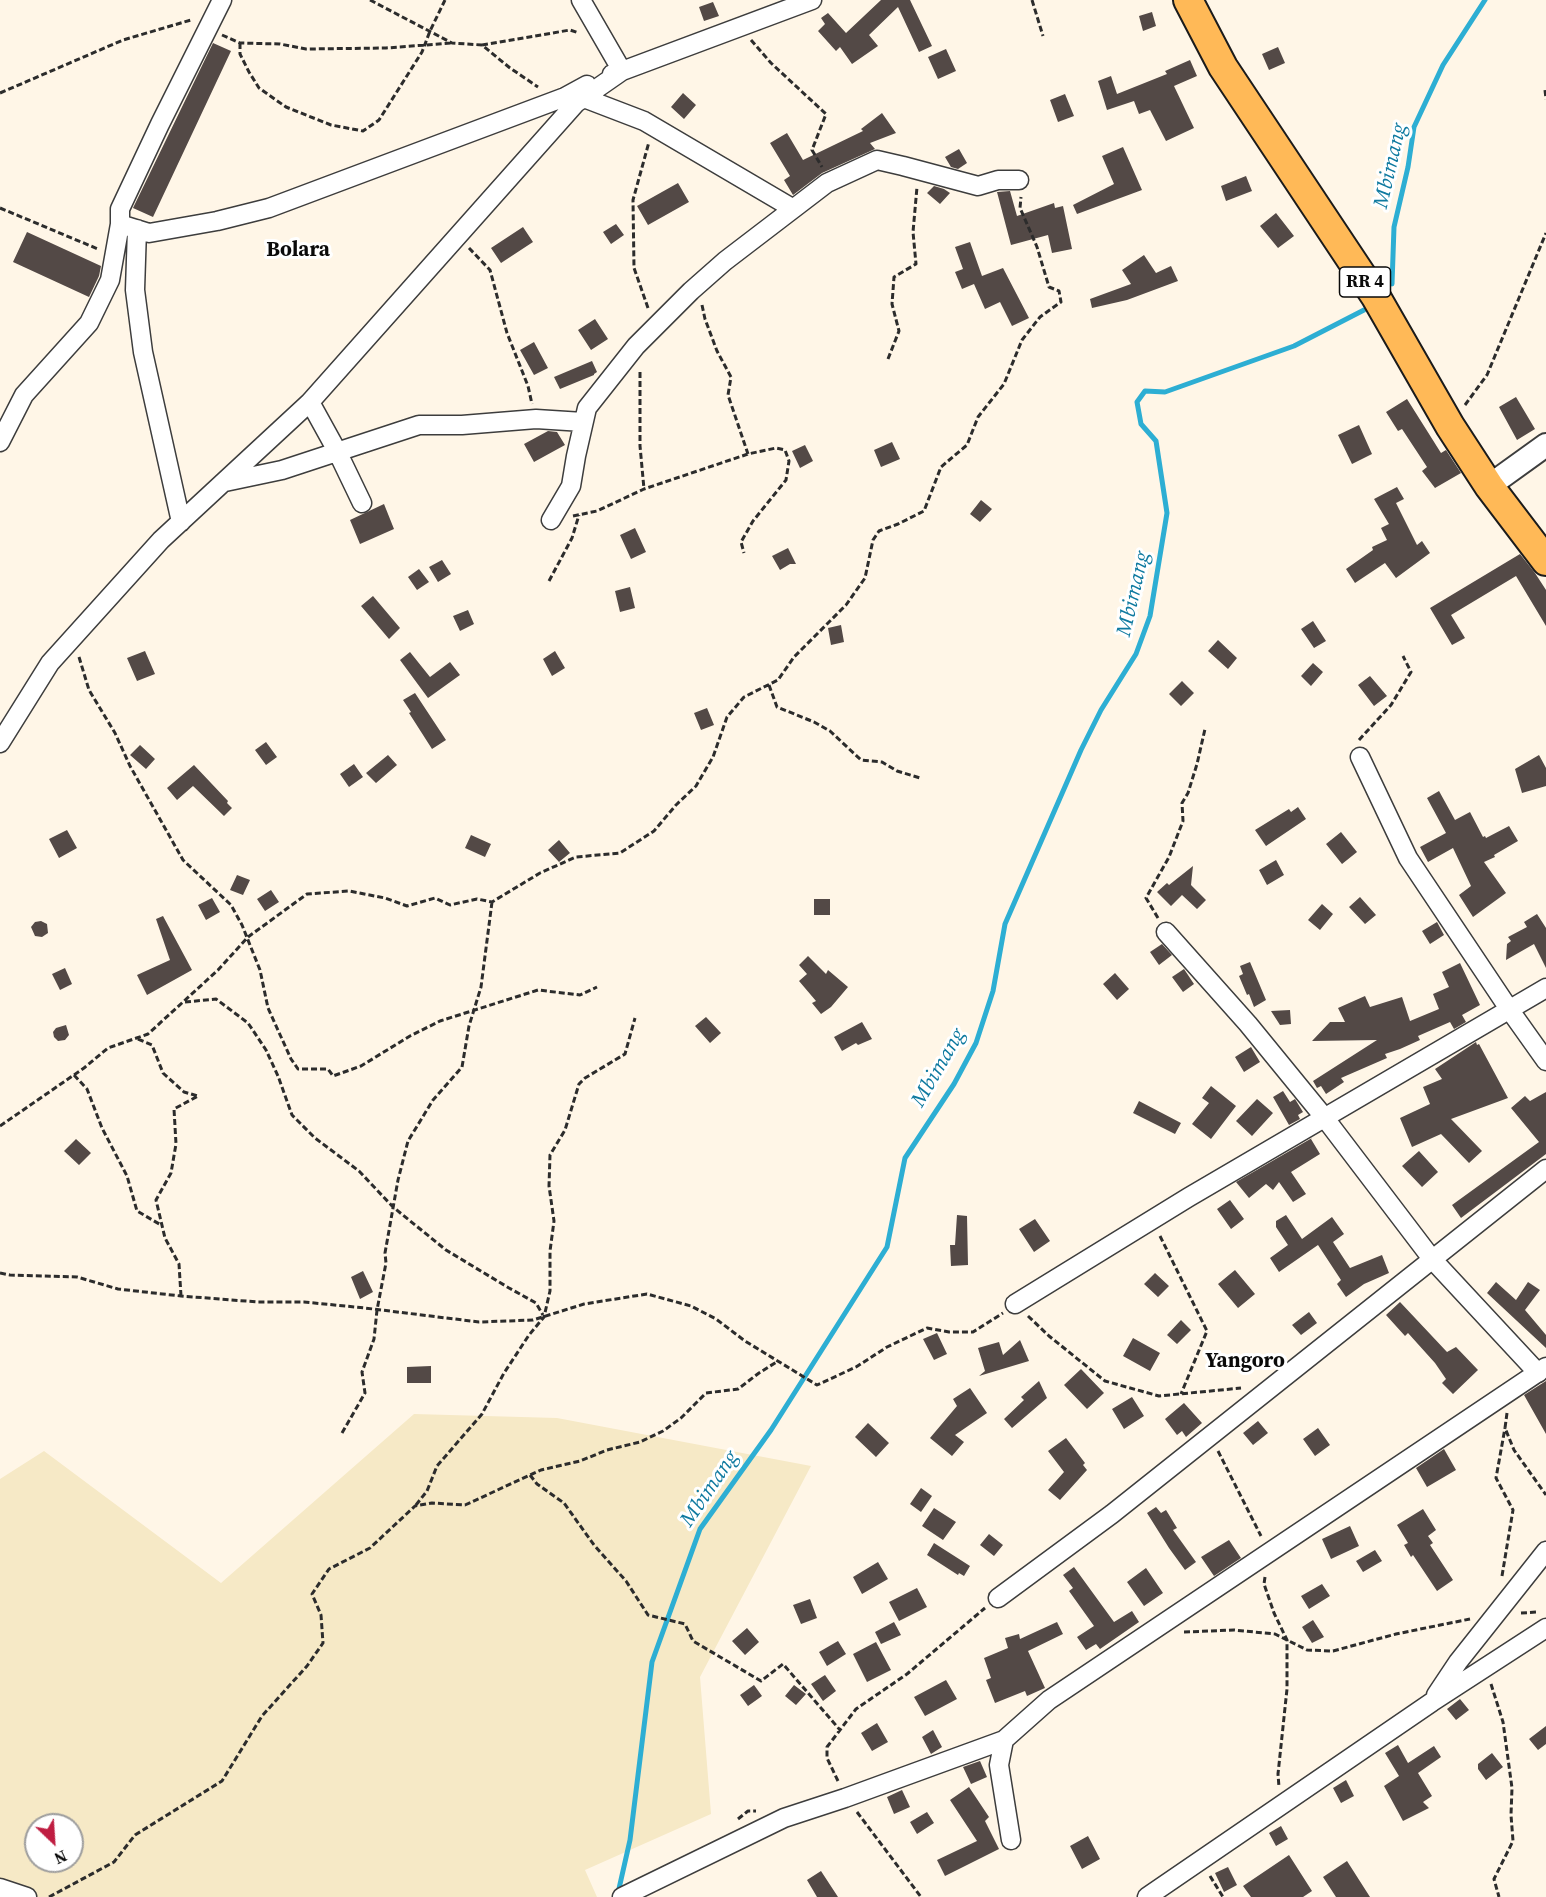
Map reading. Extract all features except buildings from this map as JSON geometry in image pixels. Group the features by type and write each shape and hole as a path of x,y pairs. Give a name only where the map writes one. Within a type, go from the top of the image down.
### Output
{"main road":[{"name":"RR 4","path":"1188,0 1224,67 1376,297 1450,426 1489,486 1546,561"}],"street":[{"path":"581,0 622,71"},
{"path":"129,227 149,233 178,229 269,208 565,97 603,77 812,0"},
{"path":"181,522 142,352 129,227 120,209 165,113 216,14"},
{"path":"0,743 50,663 161,540 310,402 576,103 622,71"},
{"path":"584,98 651,125 792,208"},
{"path":"551,520 571,486 587,408 636,346 698,285 792,208 831,181 877,160 978,186 998,180 1019,180"},
{"path":"0,442 24,395 88,323 110,280 114,256 129,227"},
{"path":"310,402 362,503"},
{"path":"224,482 282,470 419,425 536,419 583,422"},
{"path":"1489,486 1546,445"},
{"path":"1360,757 1408,858 1546,1061"},
{"path":"622,1897 784,1818 1004,1740 1049,1700 1542,1370 1432,1259 1324,1117 1248,1024 1166,932"},
{"path":"1015,1304 1162,1213 1546,988"},
{"path":"998,1598 1112,1514 1546,1169"},
{"path":"1432,1702 1458,1662 1546,1551"},
{"path":"1147,1897 1432,1702 1546,1628"},
{"path":"1004,1740 999,1765 1011,1840"},
{"path":"0,1888 27,1897"}],"path":[{"path":"370,0 452,43"},
{"path":"0,93 123,40 216,14 240,43 240,54 259,88 286,107 330,125 363,131 379,120 422,52 445,0"},
{"path":"1032,0 1043,36"},
{"path":"739,27 771,63 826,114 812,150 831,181"},
{"path":"240,43 280,44 306,49 386,48 452,43 482,45 570,30 604,40"},
{"path":"482,45 533,86 565,97"},
{"path":"1545,90 1546,99"},
{"path":"651,125 649,144 633,200 634,268 654,328"},
{"path":"888,359 899,331 892,304 894,277 916,264 913,232 918,176 924,171"},
{"path":"0,1126 74,1075 108,1048 148,1035 219,970 248,937 307,894 348,891 385,898 407,906 435,898 450,905 477,899 492,902 540,873 576,857 620,853 654,831 696,786 713,757 727,717 744,697 778,680 794,657 846,605 865,578 873,540 879,531 924,511 940,467 967,445 978,417 1004,384 1022,340 1040,317 1061,302 1059,291 1049,286 1037,247 1020,208 1022,188 1019,180"},
{"path":"0,208 114,256"},
{"path":"1450,426 1487,375 1546,234"},
{"path":"458,236 490,270 507,333 528,386 536,419"},
{"path":"698,285 705,319 717,351 731,377 728,395 748,454"},
{"path":"642,366 639,376 640,447 644,489"},
{"path":"551,520 597,511 644,489 748,454 776,448 785,450 789,461 786,480 753,520 741,542 744,553"},
{"path":"549,581 572,538 579,515"},
{"path":"73,638 89,690 115,732 130,766 183,860 231,905 248,937 260,970 268,1008 291,1059 298,1069 328,1069 333,1076 361,1066 410,1036 440,1021 516,999 538,990 580,995 597,987"},
{"path":"1360,757 1358,741 1391,705 1411,672 1403,656"},
{"path":"769,685 777,707 830,731 861,760 882,762 897,771 920,778"},
{"path":"1166,932 1146,898 1169,857 1183,820 1182,803 1188,794 1205,729"},
{"path":"342,1433 365,1393 362,1372 374,1339 386,1263 385,1253 398,1180 408,1141 433,1100 462,1067 469,1026 481,987 492,902"},
{"path":"184,1002 216,999 248,1023 270,1058 292,1115 315,1138 358,1171 393,1207 446,1250 536,1303 544,1317"},
{"path":"49,1897 114,1862 135,1835 222,1781 262,1716 307,1666 324,1643 321,1615 312,1594 329,1569 370,1548 415,1506 427,1491 437,1466 482,1414 504,1373 544,1317 550,1292 550,1251 554,1221 549,1186 550,1155 565,1130 579,1084 625,1054 635,1018"},
{"path":"136,1038 152,1045 163,1073 184,1092 198,1096 174,1109 176,1144 171,1173 156,1200 165,1238 179,1264 181,1296"},
{"path":"74,1075 87,1089 102,1128 127,1176 137,1211 163,1226"},
{"path":"1162,1213 1160,1236 1207,1330 1181,1394"},
{"path":"0,1273 77,1277 118,1289 181,1296 258,1302 304,1302 479,1322 533,1320 584,1304 647,1294 691,1306 716,1319 745,1341 817,1385 856,1367 887,1347 927,1328 949,1332 973,1332 1015,1304 1049,1336 1105,1380 1159,1396 1233,1390 1276,1383"},
{"path":"415,1506 432,1503 465,1505 542,1470 640,1442 663,1431 681,1418 706,1393 738,1389 759,1372 778,1361"},
{"path":"1502,1579 1513,1510 1496,1478 1510,1391"},
{"path":"1505,1428 1514,1450 1546,1495"},
{"path":"1210,1436 1269,1552 1264,1584 1287,1640 1287,1689 1278,1774 1281,1806"},
{"path":"530,1475 537,1484 564,1503 594,1545 626,1581 648,1615 685,1624 693,1641 761,1681 783,1664 840,1730"},
{"path":"921,1897 845,1798 826,1758 827,1747 856,1709 907,1674 998,1598"},
{"path":"1146,1634 1234,1630 1275,1634 1307,1650 1333,1650 1396,1634 1496,1614 1546,1611"},
{"path":"1485,1668 1503,1722 1512,1788 1513,1840 1494,1879 1499,1897"},
{"path":"1200,1861 1223,1897"}],"shaded area":[{"path":"414,1414 557,1418 811,1466 700,1677 711,1814 585,1870 597,1897 0,1897 0,1479 44,1451 221,1583"}],"waterway":[{"name":"Mbimang","path":"1392,284 1394,227 1408,167 1414,127 1443,65 1485,0"},
{"name":"Mbimang","path":"618,1893 630,1840 652,1662 700,1529 771,1430 887,1247 905,1158 954,1084 976,1043 993,991 1005,924 1081,750 1101,710 1136,654 1150,616 1167,513 1156,441 1141,424 1137,402 1145,391 1165,392 1294,346 1364,310"}],"district":[{"name":"Bolara","path":"298,251"},
{"name":"Yangoro","path":"1245,1362"}]}
